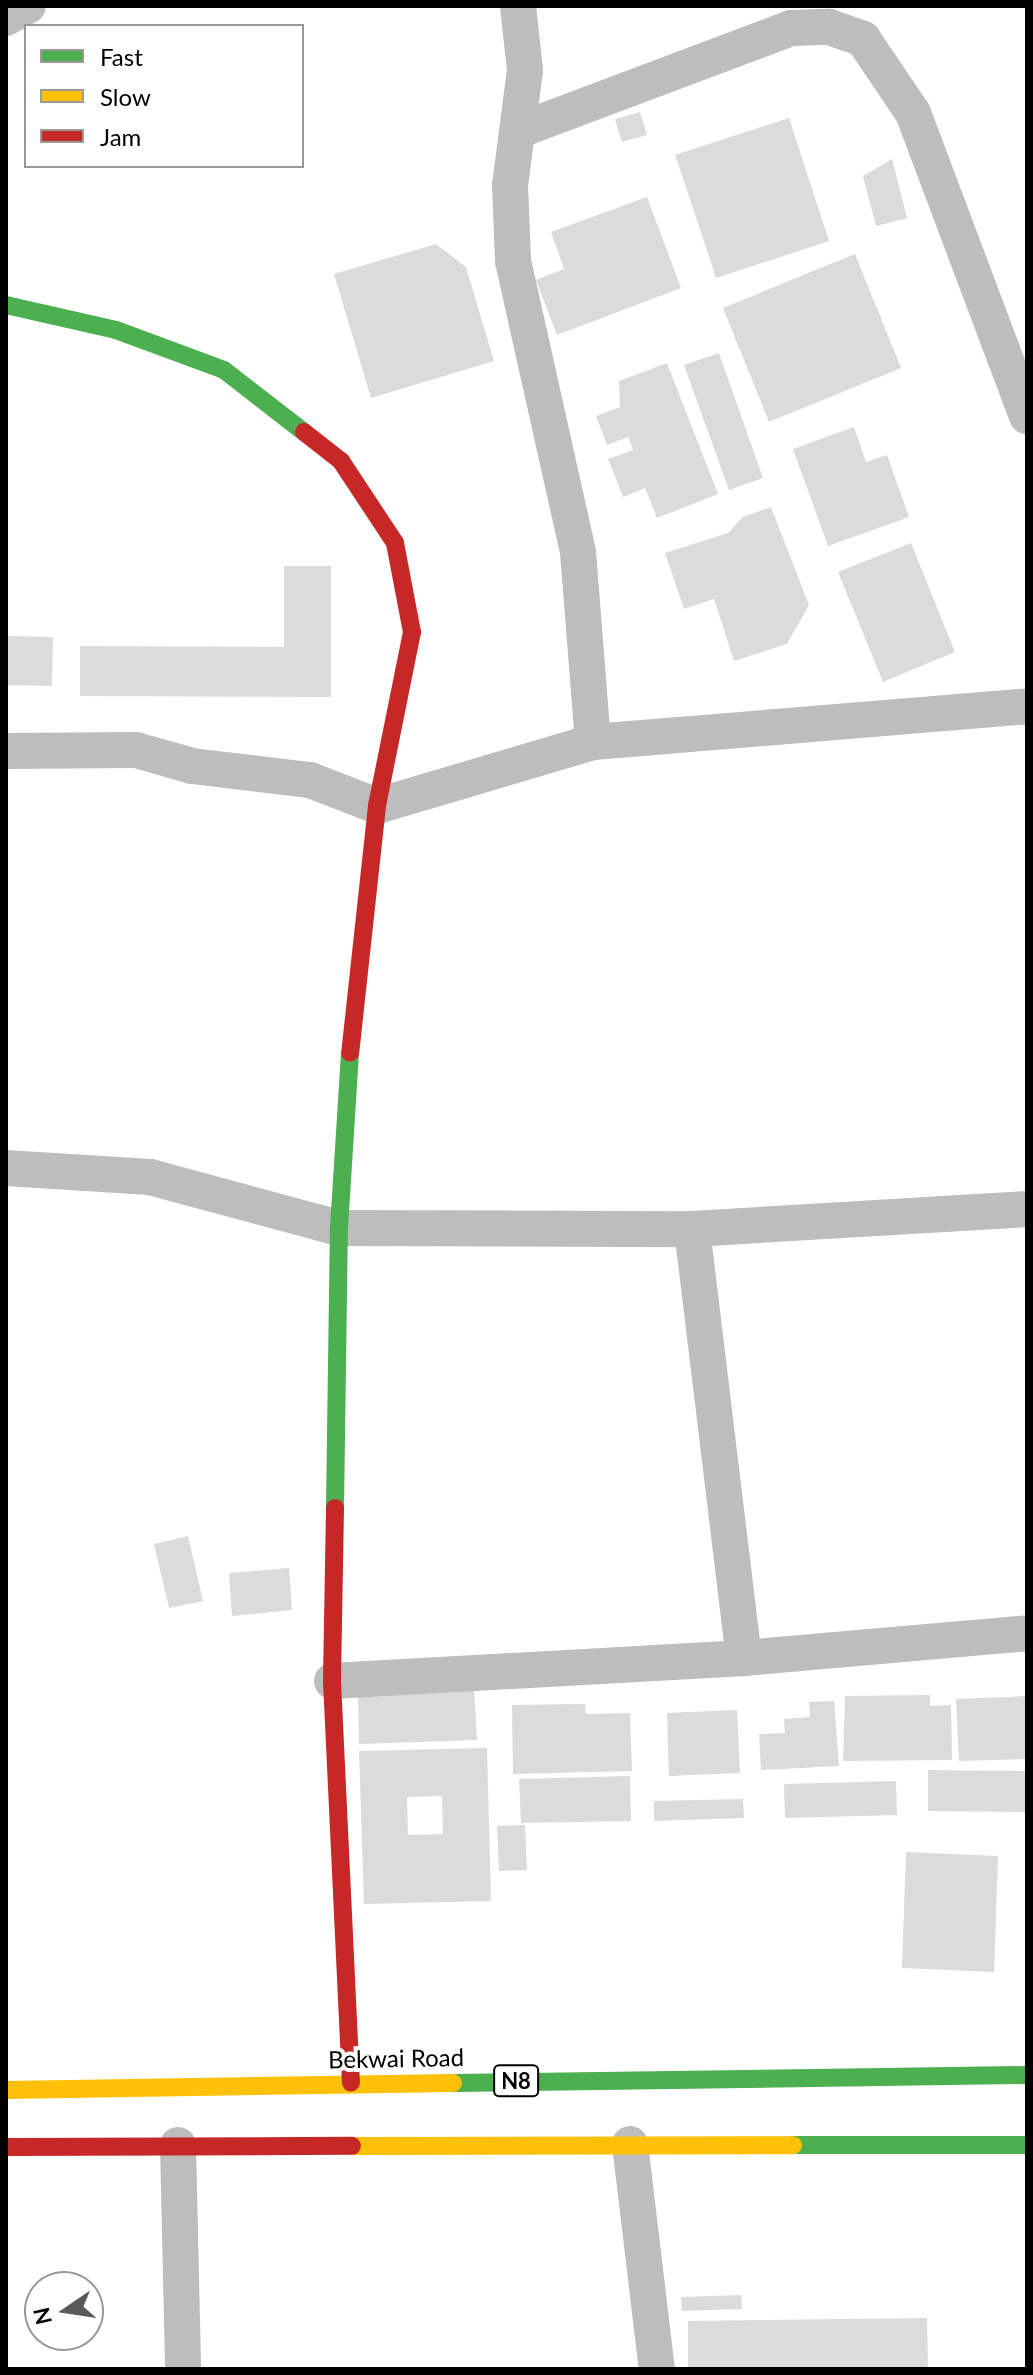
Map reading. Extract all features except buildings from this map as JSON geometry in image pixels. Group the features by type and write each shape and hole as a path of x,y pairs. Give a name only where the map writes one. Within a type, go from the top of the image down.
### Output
{"main road":[{"path":"6,305 116,330 224,370 341,461 395,543 412,632 399,719 377,806 352,1014 339,1228 332,1681 351,2083"},
{"name":"Bekwai Road","path":"6,2090 1027,2075"},
{"path":"6,2147 1027,2145"}],"street":[{"path":"6,18 28,6"},
{"path":"518,6 525,70 520,130 510,185 513,261 578,552 593,742"},
{"path":"520,130 791,28 829,27 863,39 913,113 1027,416"},
{"path":"6,751 136,750 192,766 310,780 377,806 593,742 1027,706"},
{"path":"6,1168 150,1177 339,1228 692,1229 1027,1209"},
{"path":"692,1229 744,1658"},
{"path":"332,1681 744,1658 1027,1633"},
{"path":"630,2144 657,2369"},
{"path":"178,2145 183,2369"}],"traffic: fast":[{"path":"6,305 116,330 224,370 304,432"},
{"path":"335,1508 339,1228 350,1053"},
{"path":"453,2083 1027,2075"},
{"path":"793,2145 1027,2145"}],"traffic: slow":[{"path":"6,2090 453,2083"},
{"path":"352,2146 793,2145"}],"traffic: jam":[{"path":"304,432 341,461 395,543 412,632 377,806 350,1053"},
{"path":"335,1508 332,1681 351,2083"},
{"path":"6,2147 352,2146"}]}
